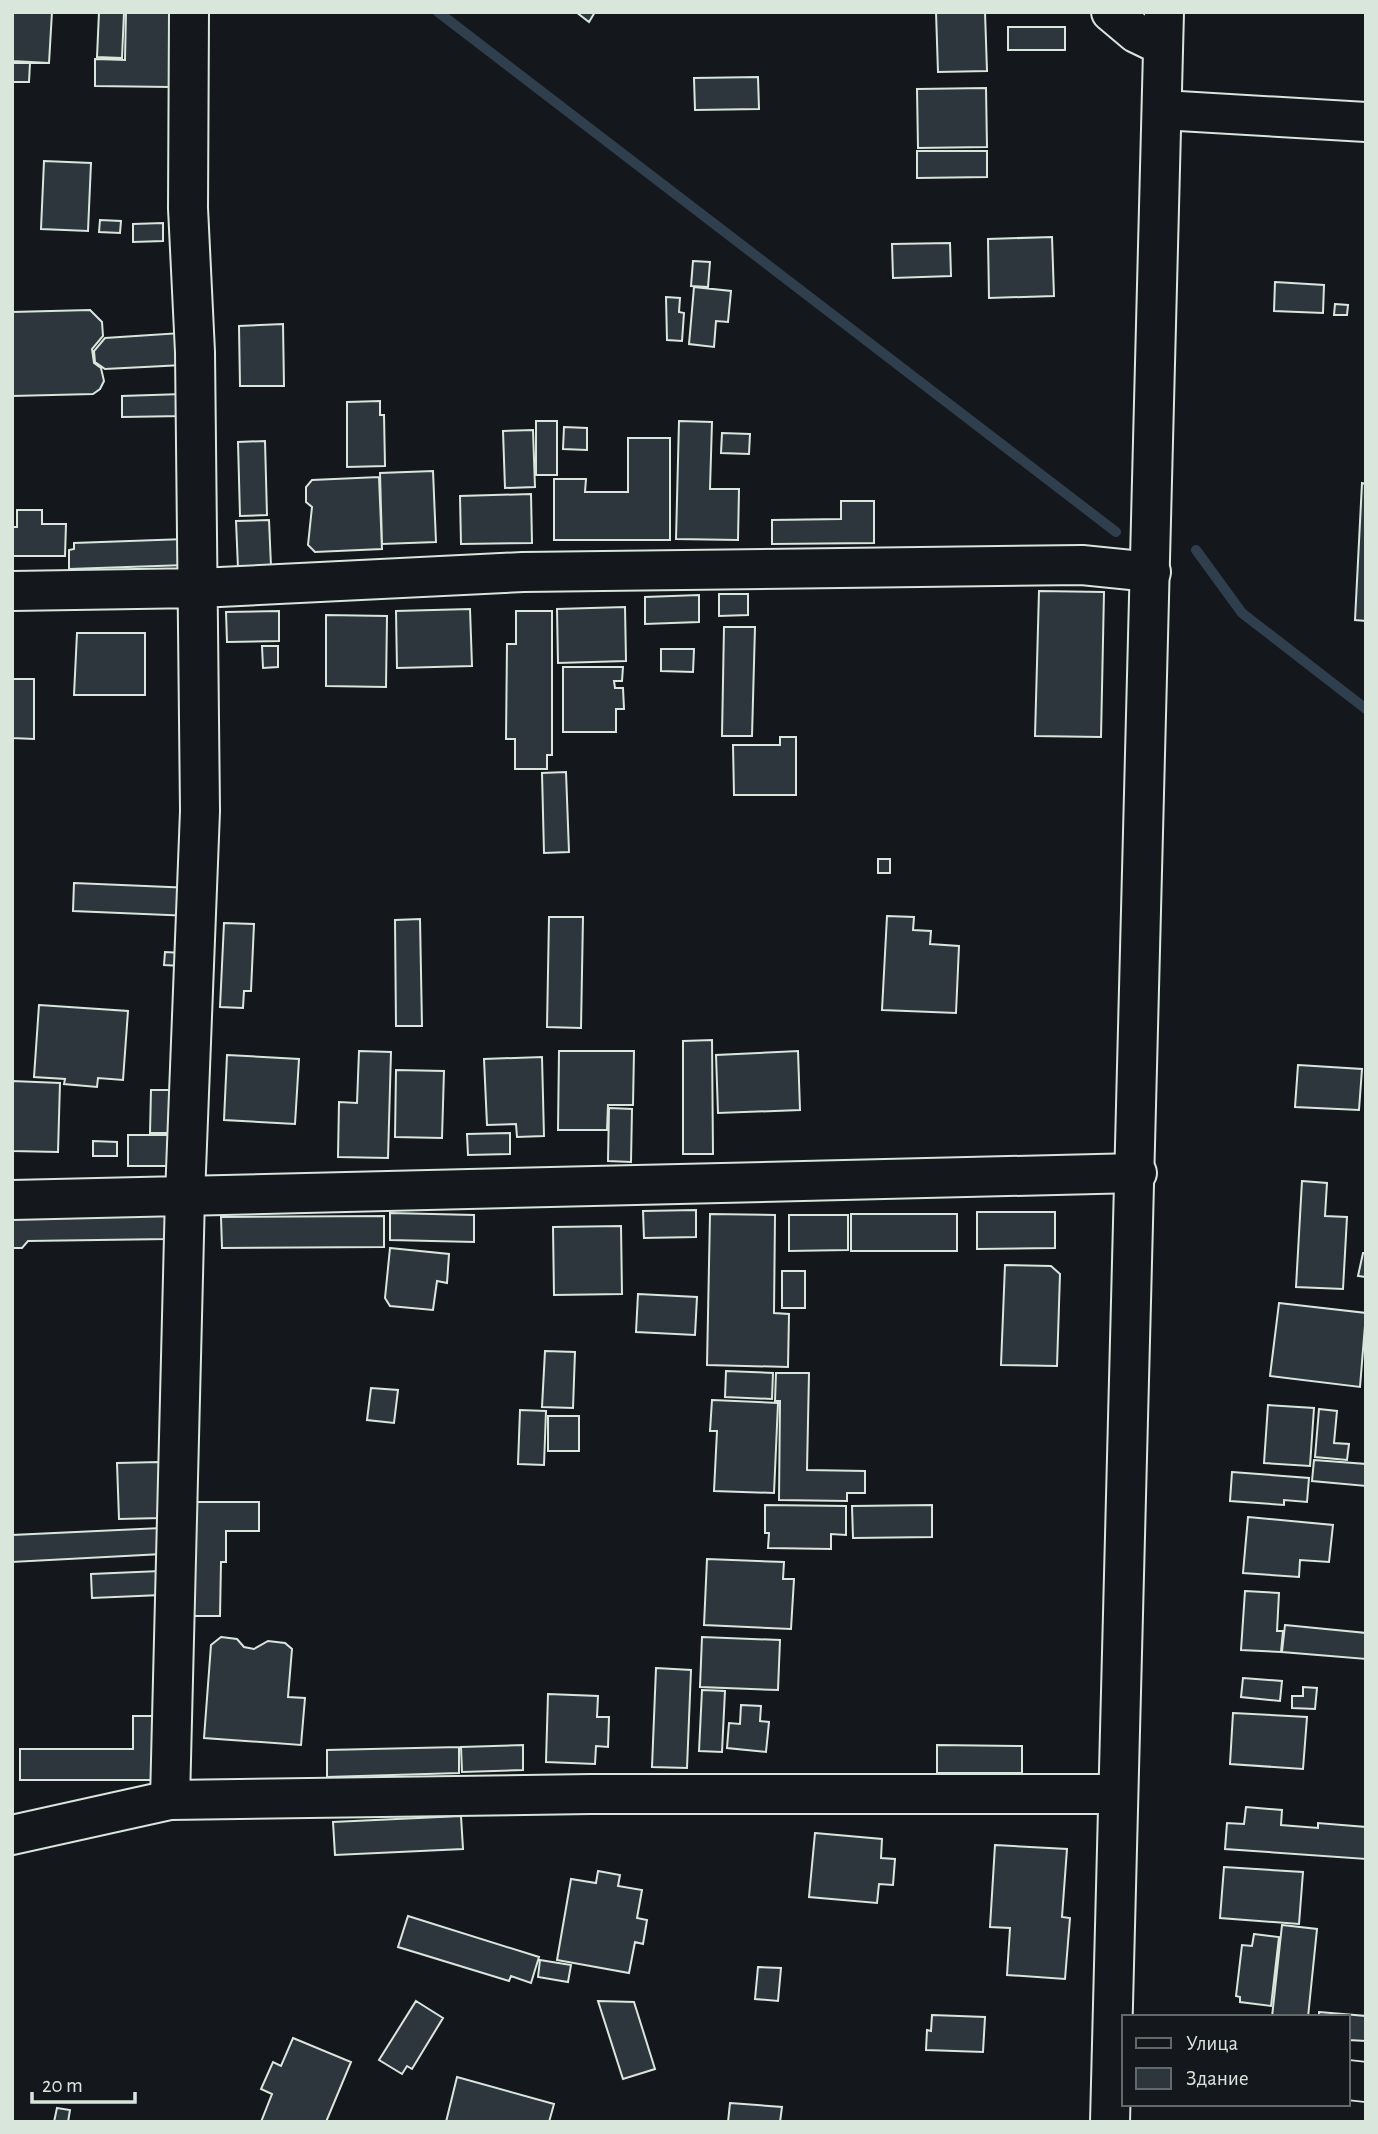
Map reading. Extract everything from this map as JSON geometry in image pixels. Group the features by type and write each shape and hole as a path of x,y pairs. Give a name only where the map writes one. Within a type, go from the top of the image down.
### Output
{"street":[{"path":"170,1800 185,1196 200,811 195,352 188,208 189,12"},
{"path":"1110,2122 1118,2037 1117,1794 1137,1173 1163,29 1136,33 1111,12"},
{"path":"1162,110 1366,122"},
{"path":"12,591 199,588 537,572 1082,565 1151,572"},
{"path":"12,1200 1137,1173"},
{"path":"12,1835 170,1800 591,1794 1117,1794"}],"building":[{"path":"12,12 52,12 49,63 12,61"},
{"path":"99,12 124,12 122,58 97,57"},
{"path":"126,12 172,12 170,87 95,86 95,59 125,60"},
{"path":"576,12 595,12 589,22"},
{"path":"936,12 985,12 987,71 938,72"},
{"path":"1008,27 1065,27 1065,50 1008,50"},
{"path":"12,63 30,63 29,82 12,82"},
{"path":"758,77 759,109 695,110 694,78"},
{"path":"986,88 987,147 918,148 917,89"},
{"path":"917,151 987,151 987,177 917,178"},
{"path":"44,161 91,163 88,231 41,229"},
{"path":"100,220 121,221 120,233 99,232"},
{"path":"163,223 163,241 133,242 133,224"},
{"path":"1052,237 1054,296 989,298 988,239"},
{"path":"950,243 951,276 893,278 892,244"},
{"path":"693,261 710,262 708,287 691,286"},
{"path":"1275,282 1324,285 1323,313 1274,311"},
{"path":"694,287 731,291 728,322 716,321 714,347 689,344"},
{"path":"666,297 680,298 679,312 684,313 682,341 667,340"},
{"path":"1335,304 1348,305 1347,315 1334,315"},
{"path":"90,310 102,322 103,336 92,349 94,363 101,368 104,381 100,389 93,394 12,396 12,312"},
{"path":"283,324 284,386 240,386 239,326"},
{"path":"181,333 183,365 105,369 95,362 94,351 105,338"},
{"path":"182,394 183,416 122,417 122,396"},
{"path":"380,401 380,415 384,415 385,466 347,467 347,402"},
{"path":"536,421 557,421 557,475 536,475"},
{"path":"679,421 712,422 710,489 739,489 738,540 676,539"},
{"path":"564,427 587,428 587,450 563,449"},
{"path":"533,430 535,487 505,488 503,431"},
{"path":"722,433 750,434 749,454 721,453"},
{"path":"628,438 670,438 670,540 554,540 554,479 586,479 585,492 628,492"},
{"path":"265,441 267,515 240,516 238,442"},
{"path":"433,471 436,542 382,544 380,473"},
{"path":"379,477 382,549 315,552 308,545 312,507 306,502 306,487 312,480"},
{"path":"1362,483 1366,484 1366,621 1355,620"},
{"path":"531,494 532,543 461,544 460,496"},
{"path":"841,501 874,501 874,543 772,544 772,520 841,519"},
{"path":"17,510 42,510 42,524 66,524 65,556 12,556 12,527 17,527"},
{"path":"269,520 271,566 238,568 236,521"},
{"path":"185,539 186,565 69,569 69,550 74,549 74,543"},
{"path":"1039,591 1104,592 1101,737 1035,736"},
{"path":"719,594 748,594 748,615 719,616"},
{"path":"699,595 699,622 645,624 645,597"},
{"path":"625,607 626,661 558,663 557,609"},
{"path":"470,609 472,666 397,668 396,611"},
{"path":"279,611 279,641 227,642 226,612"},
{"path":"516,611 552,611 552,755 547,755 547,769 515,769 515,739 506,739 507,644 516,644"},
{"path":"326,615 387,616 386,687 326,686"},
{"path":"724,627 755,627 752,736 722,736"},
{"path":"77,633 145,633 145,695 74,695"},
{"path":"262,646 278,646 278,667 263,668"},
{"path":"661,649 694,649 693,672 661,671"},
{"path":"563,667 623,667 622,681 614,681 615,688 623,688 624,709 616,709 616,732 563,732"},
{"path":"12,679 34,679 34,739 12,738"},
{"path":"780,737 796,737 796,795 734,795 733,745 780,745"},
{"path":"566,772 569,852 544,853 542,773"},
{"path":"878,859 890,859 890,873 878,873"},
{"path":"74,883 192,888 191,916 73,911"},
{"path":"887,916 914,917 913,930 931,931 930,944 959,946 956,1013 882,1010"},
{"path":"549,917 583,917 581,1028 547,1027"},
{"path":"420,919 422,1026 396,1026 395,920"},
{"path":"224,923 254,924 251,991 244,991 243,1008 220,1007"},
{"path":"165,952 182,953 181,966 164,965"},
{"path":"39,1005 128,1011 123,1080 98,1078 97,1087 64,1084 65,1079 34,1077"},
{"path":"712,1040 713,1154 683,1154 683,1041"},
{"path":"359,1051 391,1052 388,1158 338,1157 339,1102 357,1103"},
{"path":"559,1051 634,1051 633,1105 608,1105 607,1130 558,1130"},
{"path":"798,1051 800,1110 718,1113 716,1055"},
{"path":"227,1055 299,1059 295,1124 224,1120"},
{"path":"542,1057 544,1136 517,1137 516,1124 487,1125 484,1059"},
{"path":"1298,1065 1362,1069 1359,1110 1295,1107"},
{"path":"396,1070 444,1071 442,1138 395,1137"},
{"path":"12,1081 60,1083 58,1152 12,1151"},
{"path":"151,1090 173,1090 172,1133 150,1133"},
{"path":"609,1108 632,1109 631,1162 608,1161"},
{"path":"510,1133 510,1154 468,1155 467,1134"},
{"path":"128,1135 168,1135 168,1166 128,1166"},
{"path":"93,1141 117,1142 117,1156 93,1156"},
{"path":"1302,1181 1327,1183 1325,1216 1347,1217 1343,1289 1296,1287"},
{"path":"696,1210 696,1237 644,1238 643,1211"},
{"path":"977,1212 1055,1212 1055,1248 977,1249"},
{"path":"168,1213 168,1239 28,1241 22,1248 12,1248 12,1216"},
{"path":"390,1213 474,1215 474,1242 390,1240"},
{"path":"710,1214 775,1215 774,1313 789,1314 788,1367 707,1365"},
{"path":"851,1214 957,1214 957,1251 851,1251"},
{"path":"789,1215 848,1215 848,1250 789,1251"},
{"path":"384,1216 384,1247 222,1248 221,1217"},
{"path":"621,1226 622,1294 554,1295 553,1227"},
{"path":"390,1248 449,1254 447,1283 437,1281 433,1310 390,1306 385,1298"},
{"path":"1363,1253 1366,1253 1366,1277 1358,1276"},
{"path":"1005,1265 1051,1266 1060,1274 1057,1366 1001,1365"},
{"path":"782,1271 805,1271 805,1308 782,1308"},
{"path":"638,1294 697,1297 695,1335 636,1332"},
{"path":"1279,1303 1366,1313 1360,1387 1270,1376"},
{"path":"545,1351 575,1352 573,1408 542,1407"},
{"path":"726,1371 773,1373 772,1399 725,1397"},
{"path":"776,1373 809,1373 807,1470 865,1471 865,1493 847,1493 847,1501 779,1500 780,1401 775,1401"},
{"path":"371,1388 398,1390 394,1423 367,1420"},
{"path":"712,1400 778,1403 774,1493 714,1491 717,1431 710,1431"},
{"path":"1268,1405 1314,1408 1310,1466 1264,1463"},
{"path":"1319,1409 1337,1411 1334,1443 1349,1444 1347,1460 1315,1457"},
{"path":"520,1410 546,1411 544,1465 518,1464"},
{"path":"548,1416 579,1416 579,1451 548,1451"},
{"path":"1314,1460 1366,1464 1366,1486 1312,1481"},
{"path":"159,1462 160,1518 119,1519 117,1463"},
{"path":"1232,1472 1309,1478 1307,1502 1284,1500 1284,1505 1230,1501"},
{"path":"195,1502 259,1502 259,1531 226,1531 226,1562 221,1562 220,1616 193,1616"},
{"path":"765,1505 846,1506 846,1535 831,1534 831,1549 768,1548"},
{"path":"932,1505 932,1537 853,1538 852,1506"},
{"path":"1248,1517 1333,1525 1329,1562 1300,1560 1299,1577 1243,1573"},
{"path":"161,1528 162,1554 12,1562 12,1535"},
{"path":"707,1559 784,1562 783,1579 794,1579 791,1629 704,1625"},
{"path":"160,1571 161,1595 92,1598 91,1574"},
{"path":"1245,1591 1279,1593 1277,1631 1283,1631 1281,1652 1241,1650"},
{"path":"1285,1625 1366,1633 1366,1659 1282,1652"},
{"path":"221,1637 237,1639 244,1647 254,1649 268,1641 285,1643 292,1649 288,1697 305,1698 301,1745 204,1738 211,1645"},
{"path":"702,1637 780,1640 778,1690 700,1687"},
{"path":"656,1668 691,1670 687,1768 652,1767"},
{"path":"1243,1678 1282,1681 1280,1701 1241,1697"},
{"path":"1303,1687 1317,1688 1315,1709 1292,1708 1292,1696 1303,1696"},
{"path":"702,1690 725,1691 722,1752 699,1751"},
{"path":"548,1694 598,1696 597,1717 609,1717 608,1747 596,1746 595,1764 546,1762"},
{"path":"741,1705 761,1706 760,1721 769,1722 766,1752 727,1748 729,1723 740,1724"},
{"path":"1233,1713 1307,1717 1303,1769 1230,1764"},
{"path":"133,1716 161,1716 160,1780 20,1780 20,1749 133,1749"},
{"path":"523,1745 523,1770 462,1772 461,1747"},
{"path":"937,1745 1022,1746 1022,1773 937,1773"},
{"path":"459,1747 459,1773 327,1777 327,1750"},
{"path":"1246,1807 1282,1810 1281,1825 1318,1828 1318,1823 1366,1827 1366,1859 1225,1849 1227,1823 1244,1824"},
{"path":"461,1816 463,1849 335,1855 333,1822"},
{"path":"815,1833 882,1839 881,1858 895,1859 893,1885 879,1884 877,1903 809,1897"},
{"path":"995,1845 1067,1849 1062,1917 1070,1918 1065,1979 1007,1975 1010,1928 990,1927"},
{"path":"1224,1867 1303,1872 1299,1924 1220,1918"},
{"path":"598,1871 620,1875 618,1886 642,1890 637,1918 647,1920 643,1944 635,1942 629,1973 557,1960 571,1879 596,1883"},
{"path":"408,1916 539,1957 531,1983 511,1976 509,1981 398,1947"},
{"path":"1282,1925 1317,1929 1308,2015 1272,2015"},
{"path":"1254,1934 1279,1937 1271,2006 1240,2002 1240,1997 1236,1996 1242,1945 1252,1946"},
{"path":"540,1960 571,1965 568,1982 538,1977"},
{"path":"758,1967 781,1968 778,2001 755,1999"},
{"path":"416,2001 443,2018 412,2069 407,2066 402,2074 379,2060"},
{"path":"598,2001 634,2002 655,2069 623,2079"},
{"path":"1319,2012 1366,2016 1366,2041 1350,2040 1350,2015 1319,2015"},
{"path":"932,2015 985,2017 983,2052 926,2050 927,2030 931,2031"},
{"path":"293,2038 351,2062 326,2122 261,2122 272,2094 261,2089 273,2062 281,2066"},
{"path":"457,2077 554,2104 549,2122 446,2122"},
{"path":"730,2103 782,2107 780,2122 728,2122"},
{"path":"57,2108 70,2110 68,2122 54,2122"}],"waterway":[{"path":"438,12 1116,532"},
{"path":"1196,550 1242,613 1366,709"}]}
